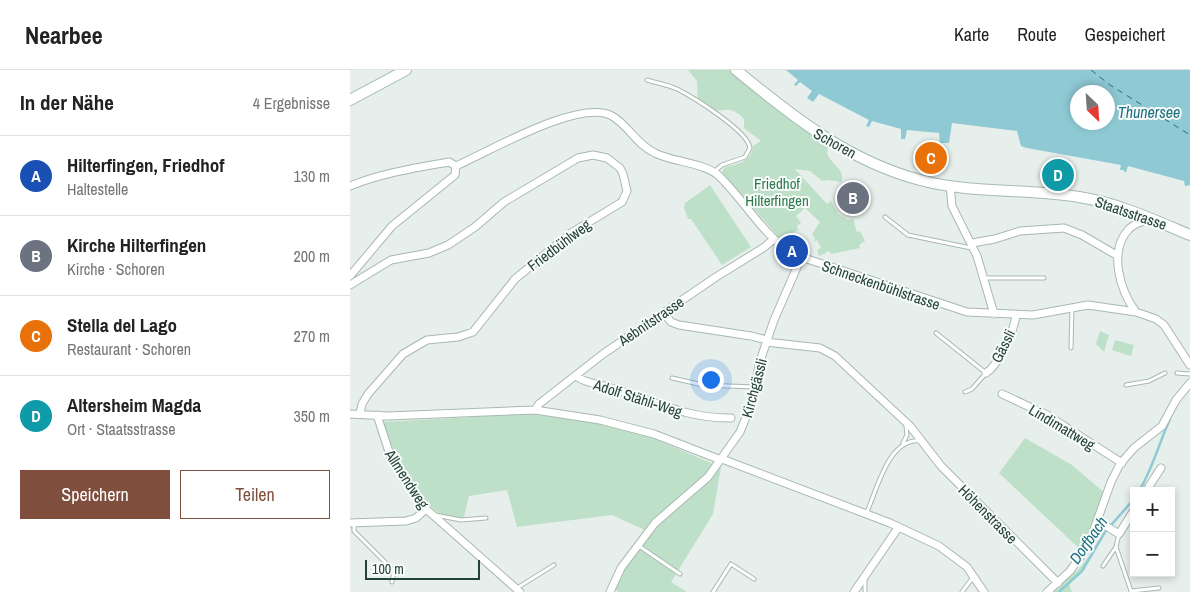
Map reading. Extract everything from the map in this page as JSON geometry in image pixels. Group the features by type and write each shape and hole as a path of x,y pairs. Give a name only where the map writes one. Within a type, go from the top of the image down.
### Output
{"main road":[{"path":"350,100 406,70"},
{"name":"Schoren","path":"736,70 793,117 830,141 901,174 950,186"},
{"name":"Staatsstrasse","path":"950,186 1078,196 1116,205 1190,235"}],"street":[{"path":"456,166 540,127 575,115 593,112 612,116 640,143 656,154 714,172"},
{"name":"Friedbühlweg","path":"350,285 391,260 429,252 448,245 476,227 504,202 584,156 593,155 607,158 620,168 627,191 624,200 571,233 515,278 473,332 458,338 428,340 403,354 364,400 360,414"},
{"path":"350,186 367,179 398,171 449,162 456,166"},
{"path":"350,276 392,226 455,175 456,166"},
{"name":"Schneckenbühlstrasse","path":"714,172 774,239 801,258 946,307 967,312 1016,315 1047,313 1072,307 1103,306 1136,312 1156,319 1164,326 1190,365"},
{"path":"350,191 367,179"},
{"path":"950,186 954,210 973,246 994,314"},
{"path":"1136,312 1122,288 1118,270 1118,256 1129,229 1149,217"},
{"path":"973,246 1020,231 1064,228 1082,235 1118,256"},
{"name":"Aebnitstrasse","path":"535,410 539,404 602,354 774,239"},
{"name":"Kirchgässli","path":"611,590 619,572 655,523 702,483 722,460 744,426 767,341 781,301 801,258"},
{"name":"Höhenstrasse","path":"664,313 671,322 679,326 752,336 767,341 827,350 906,422 941,466 1058,583"},
{"name":"Gässli","path":"986,373 991,370 1002,352 1016,315"},
{"name":"Adolf Stähli-Weg","path":"576,376 581,380 608,387 672,410 702,416 731,418"},
{"path":"1047,592 1070,571 1084,553 1098,521 1111,482 1122,462 1134,448 1162,426 1176,400 1190,383"},
{"name":"Lindimattweg","path":"1002,394 1047,415 1122,462"},
{"path":"350,414 376,415 535,410 600,420 654,434 866,514 939,546 959,560 974,576 984,592"},
{"name":"Allmendweg","path":"376,415 390,455 428,511 518,590"},
{"path":"1149,487 1161,468"},
{"path":"352,523 406,521 428,511"},
{"path":"1098,521 1116,533 1130,515"},
{"path":"854,592 898,528"},
{"path":"611,590 619,592"}],"lane":[{"path":"647,80 678,89 735,126 747,138 750,148 744,157 722,165 714,172"},
{"path":"886,217 908,235 973,246"},
{"path":"984,278 1044,278"},
{"path":"1071,348 1072,307"},
{"name":"Gässli","path":"936,333 986,373 972,389 965,392"},
{"path":"1126,385 1149,381 1165,373"},
{"path":"1177,373 1190,374"},
{"path":"672,378 704,385 755,387"},
{"path":"866,514 890,458 903,444 907,436 906,422"},
{"path":"903,444 910,441 921,441"},
{"name":"Allmendweg","path":"428,511 461,520 486,518"},
{"path":"352,523 354,531 394,571 392,582"},
{"path":"1116,533 1116,547 1131,591 1159,588"},
{"path":"638,546 680,574"},
{"path":"1103,566 1116,547"},
{"path":"713,592 731,564 754,579"},
{"name":"Allmendweg","path":"518,590 554,565"},
{"path":"864,576 865,591"},
{"path":"962,592 974,576"}],"green space":[{"name":"Friedhof Hilterfingen","path":"688,70 736,70 829,141 827,153 842,174 841,182 822,181 810,171 795,169 827,204 831,201 838,214 848,220 853,219 857,232 860,231 865,241 859,245 860,248 831,254 829,251 819,256 817,250 821,248 817,240 813,242 815,239 812,234 820,222 805,208 796,216 801,223 797,226 798,230 781,240 722,172 725,167 747,159 753,146 761,141 744,128 744,119 734,111 717,111 705,108 698,103 697,81"},
{"path":"710,185 751,247 722,265 691,219 688,219 684,208 685,203"},
{"path":"1100,331 1109,335 1104,352 1096,344"},
{"path":"1115,340 1134,345 1131,356 1112,350"},
{"path":"528,414 621,425 721,467 713,514 671,582 687,592 619,592 612,588 649,532 612,515 517,527 507,490 469,496 463,521 444,518 430,506 399,463 382,422"},
{"path":"1025,438 1072,465 1106,494 1084,553 999,473"},
{"path":"1097,546 1082,571 1069,584 1072,592 1047,592 1070,571 1076,572"}],"water":[{"name":"Thunersee","path":"786,70 1190,70 1190,185 1185,186 1184,181 1128,166 1126,172 1124,172 1124,170 1120,170 1121,165 1027,148 1021,146 1017,131 952,123 949,143 940,143 939,133 907,130 905,139 901,139 901,129 872,121 869,127 866,126 869,120 819,94 813,102 807,98 812,91 800,82 796,86 794,85 798,80"}],"waterway":[{"name":"Dorfbach","path":"1141,487 1170,419"},
{"name":"Dorfbach","path":"1059,592 1082,571 1105,532 1130,504"}],"ferry route":[{"path":"1091,70 1110,85 1190,135"}],"place":[{"name":"Stella del Lago","path":"931,158"},
{"name":"Altersheim Magda","path":"1058,175"},
{"name":"Kirche Hilterfingen","path":"853,198"},
{"name":"Hilterfingen, Friedhof","path":"792,251"}]}
